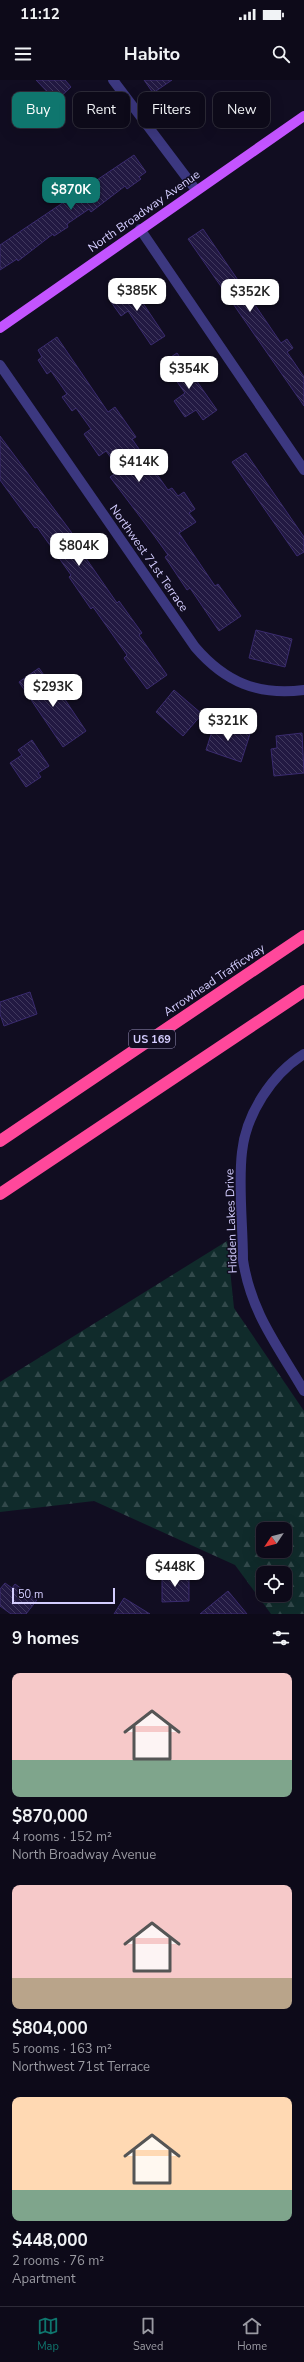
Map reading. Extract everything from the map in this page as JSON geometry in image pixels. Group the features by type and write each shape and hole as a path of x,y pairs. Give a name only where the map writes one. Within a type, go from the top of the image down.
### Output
{"highway":[{"name":"Arrowhead Trafficway","path":"0,1141 304,936"},
{"path":"0,1194 304,991"}],"main road":[{"name":"North Broadway Avenue","path":"0,328 304,116"}],"street":[{"path":"113,80 196,190"},
{"path":"140,229 304,470"},
{"name":"Northwest 71st Terrace","path":"0,365 195,647 220,673 244,685 269,691 304,690"},
{"name":"Hidden Lakes Drive","path":"304,1054 283,1072 268,1089 250,1123 242,1153 243,1260 247,1282 256,1310 304,1391"}],"green space":[{"path":"227,1241 234,1308 304,1411 304,1614 271,1614 262,1602 292,1602 292,1566 256,1566 256,1594 235,1565 94,1501 0,1512 0,1382"}],"building":[{"path":"36,80 65,80 71,87 65,93 47,92"},
{"path":"144,80 172,80 154,92 152,92"},
{"path":"134,155 146,172 139,177 141,179 127,189 125,186 91,212 89,209 67,224 68,227 54,236 53,234 18,261 17,259 0,270 0,245"},
{"path":"203,229 281,343 287,339 293,348 287,352 304,377 304,406 188,239"},
{"path":"128,281 165,336 151,345 128,311 121,316 111,302 118,297 114,291"},
{"path":"57,337 108,412 115,407 136,437 132,439 168,490 172,488 178,496 184,492 195,509 189,513 196,522 179,533 215,586 218,584 241,616 219,631 190,588 187,590 165,557 168,555 110,477 120,470 106,451 99,456 84,434 91,429 76,408 72,411 62,397 67,394 51,371 47,374 38,360 42,357 38,350"},
{"path":"177,353 217,410 203,420 196,410 185,417 174,401 185,393 163,362"},
{"path":"0,436 86,552 83,554 117,603 119,601 142,633 139,635 167,675 147,689 124,658 127,655 93,607 91,609 69,577 71,575 37,527 35,528 0,480"},
{"path":"246,453 304,537 304,552 297,556 232,462"},
{"path":"256,630 292,639 285,667 249,658"},
{"path":"39,668 61,700 64,698 86,731 63,747 19,682"},
{"path":"174,690 202,714 183,736 156,712"},
{"path":"215,722 250,734 241,762 206,750"},
{"path":"302,733 304,773 274,776 271,749 277,748 276,736"},
{"path":"32,740 49,766 38,773 41,777 26,787 10,763 22,755 18,750"},
{"path":"30,992 37,1014 4,1026 0,1014 0,1002"},
{"path":"162,1575 189,1575 189,1601 162,1602"},
{"path":"5,1583 12,1588 15,1584 37,1600 26,1614 11,1614 0,1606 0,1589"},
{"path":"228,1591 247,1614 200,1614"},
{"path":"124,1598 150,1614 114,1614"}]}
